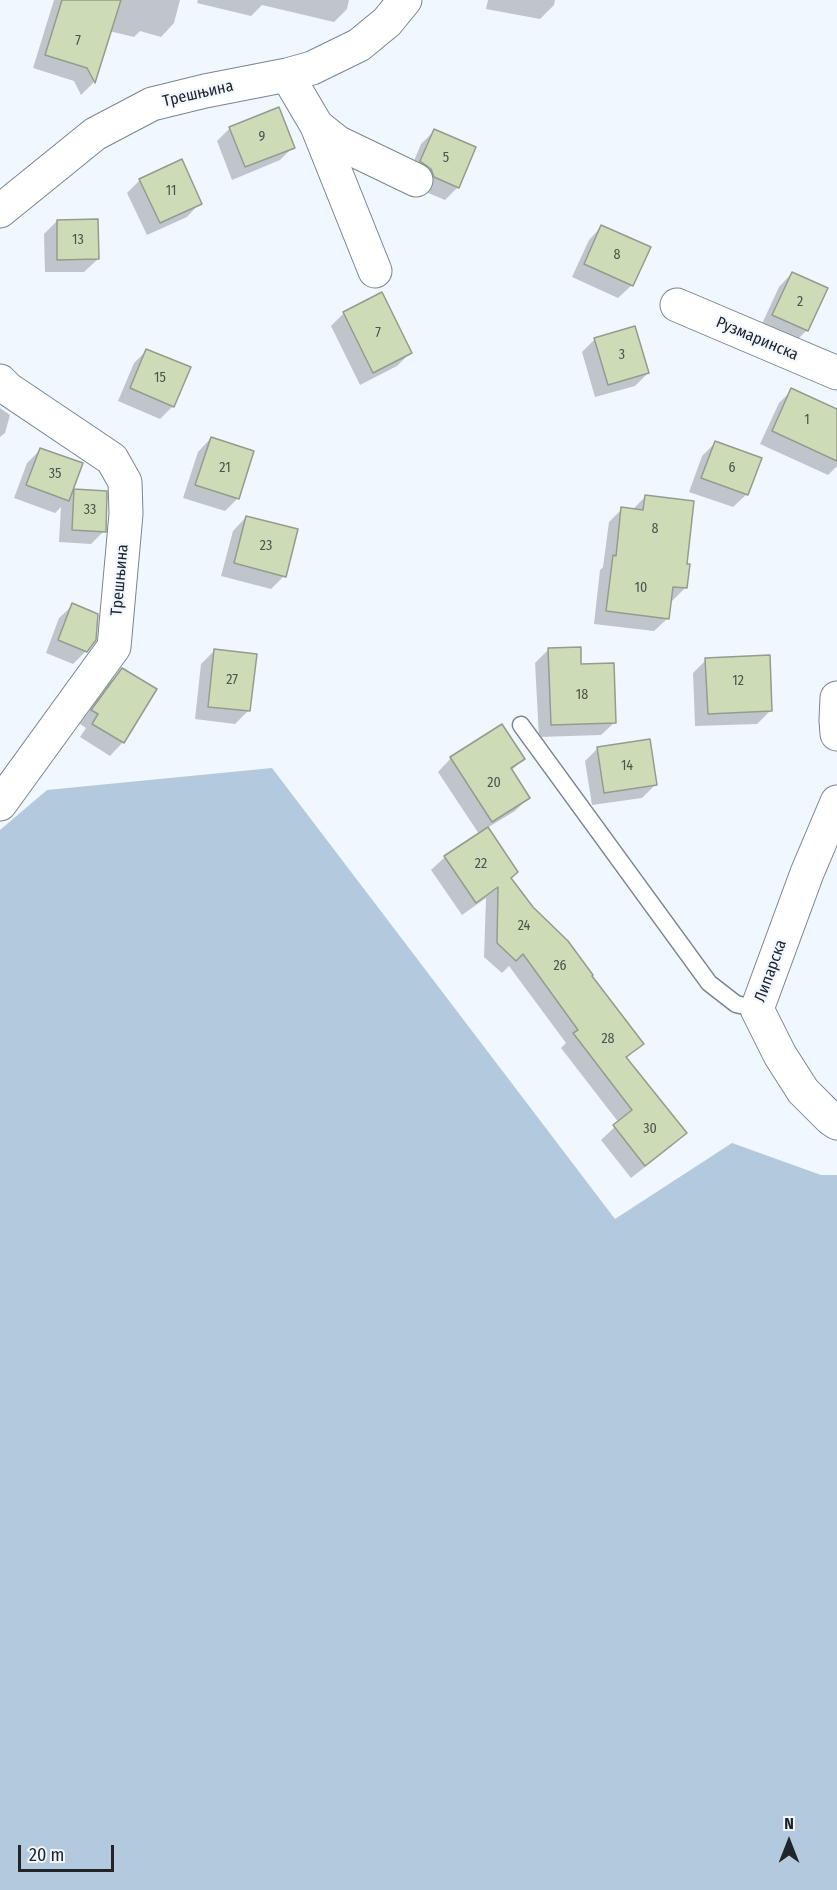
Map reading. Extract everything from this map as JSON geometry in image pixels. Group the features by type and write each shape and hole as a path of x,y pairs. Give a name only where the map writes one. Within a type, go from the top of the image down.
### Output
{"street":[{"name":"Трешњина","path":"0,212 95,134 152,104 312,68 359,45 387,22 405,0"},
{"path":"287,75 317,126 375,271"},
{"path":"317,126 337,142 416,180"},
{"name":"Рузмаринска","path":"677,305 837,373"},
{"name":"Трешњина","path":"0,381 8,389 112,459 125,482 126,503 114,647 0,804"},
{"path":"837,698 837,734"},
{"name":"Липарска","path":"837,802 807,873 757,1009 780,1055 803,1091 837,1123"}],"lane":[{"path":"521,725 709,983 736,1004 757,1009"}],"shaded area":[{"path":"272,768 615,1219 732,1143 821,1175 837,1175 837,1890 0,1890 0,830 47,790"}],"building":[{"path":"62,0 121,0 95,83 87,68 45,55"},
{"path":"279,107 295,148 245,167 229,127"},
{"path":"434,129 476,147 459,188 434,177 431,169 420,161"},
{"path":"182,159 202,204 160,223 139,179"},
{"path":"98,219 99,259 57,260 57,220"},
{"path":"601,225 651,247 633,286 584,264"},
{"path":"792,272 828,288 808,331 772,315"},
{"path":"382,292 412,353 373,373 343,312"},
{"path":"635,326 649,373 608,385 594,338"},
{"path":"146,349 191,367 174,407 130,388"},
{"path":"791,388 837,409 837,461 772,431"},
{"path":"211,437 254,451 239,499 195,485"},
{"path":"715,441 762,458 748,495 701,478"},
{"path":"40,448 83,463 69,501 26,485"},
{"path":"74,489 107,491 106,532 72,530"},
{"path":"645,495 694,501 687,564 690,564 687,588 673,587 669,619 606,611 613,555 616,556 621,507 643,510"},
{"path":"246,516 298,529 286,577 234,563"},
{"path":"72,603 98,614 96,640 87,652 58,640"},
{"path":"581,647 581,664 614,663 616,723 551,725 548,648"},
{"path":"214,649 257,654 250,711 208,707"},
{"path":"770,655 772,711 708,714 705,658"},
{"path":"122,668 157,689 124,743 92,724 98,714 91,710"},
{"path":"502,724 525,759 511,768 530,798 492,822 450,757"},
{"path":"650,739 657,785 604,793 597,747"},
{"path":"488,827 518,872 511,878 533,907 568,941 644,1044 626,1057 687,1133 645,1166 613,1125 632,1110 573,1033 578,1030 523,954 516,961 497,943 498,887 476,903 444,856"}]}
